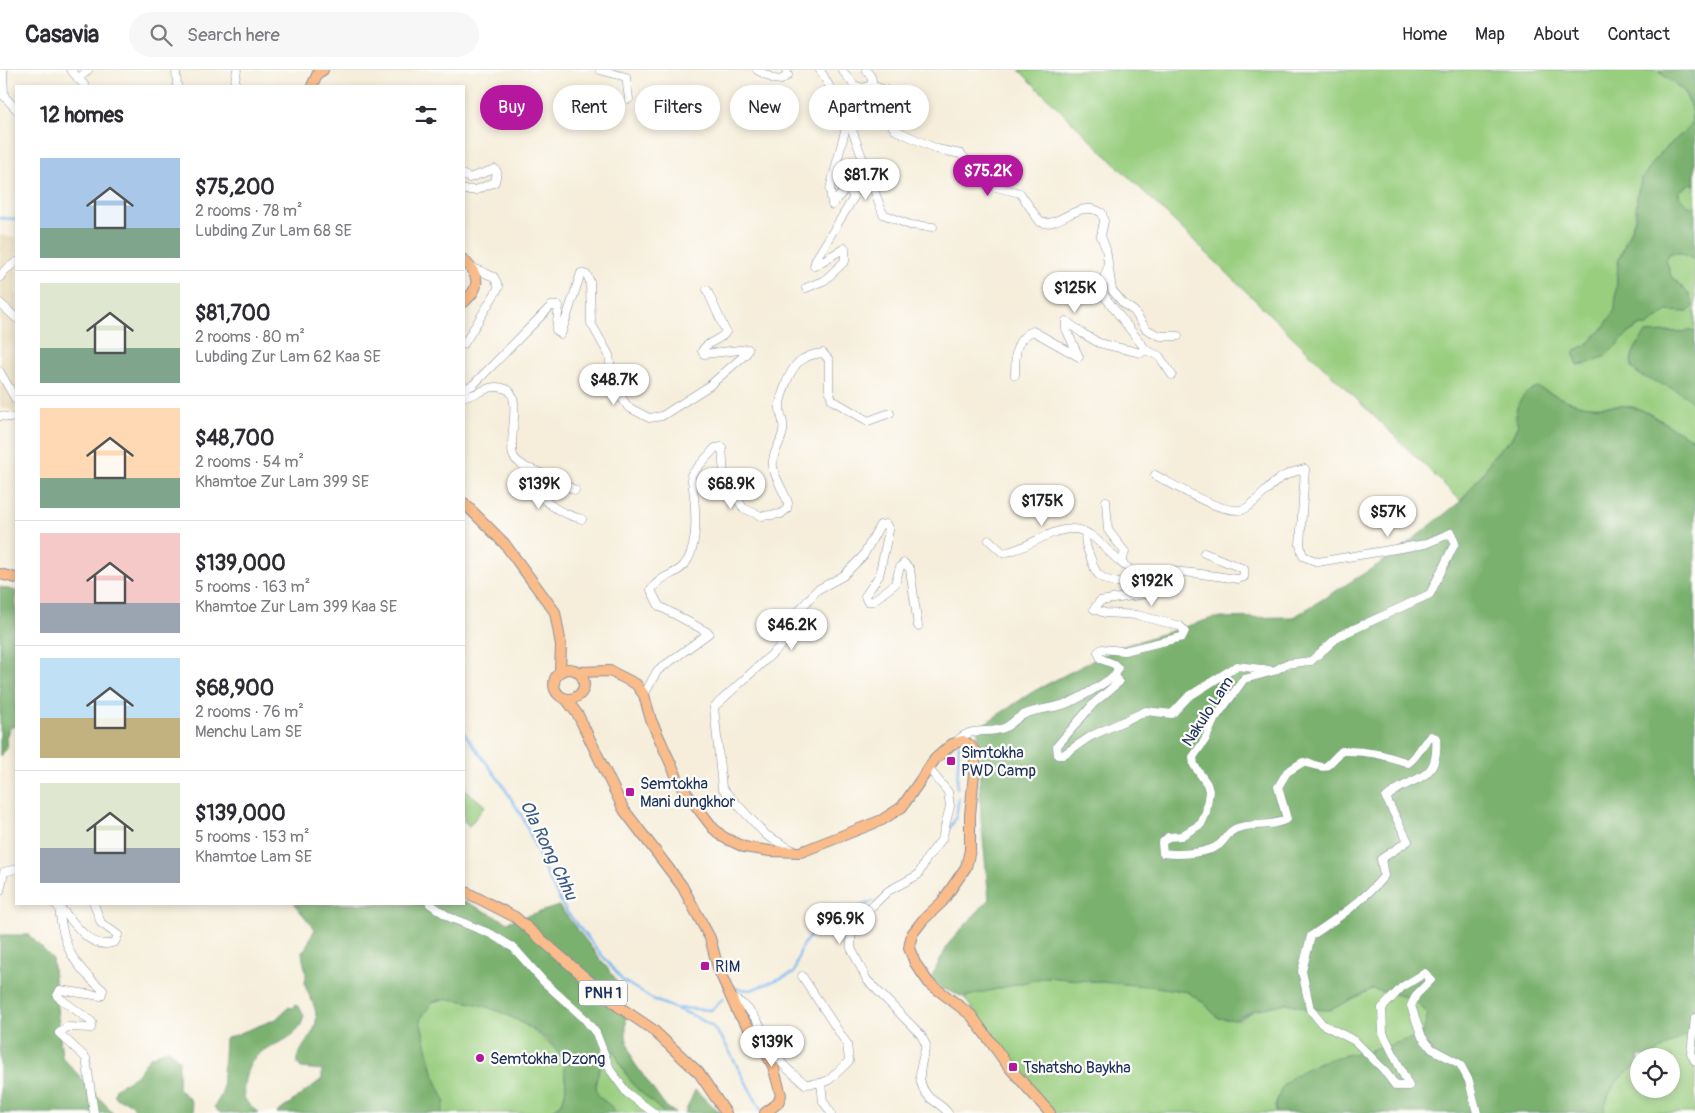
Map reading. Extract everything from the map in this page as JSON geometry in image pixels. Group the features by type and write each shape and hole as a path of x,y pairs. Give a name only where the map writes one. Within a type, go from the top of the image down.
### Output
{"main road":[{"path":"312,85 318,73 323,70"},
{"path":"465,301 476,287 476,276 467,264"},
{"path":"465,504 504,543 554,612 562,645 561,653 570,670 584,684"},
{"path":"0,574 15,578"},
{"path":"598,673 570,670 554,681 554,689 566,699 578,715 624,810 682,886 710,938 718,968 738,1012 760,1042 773,1066 780,1085 781,1095 778,1103 765,1113"},
{"path":"578,715 578,696 584,684 603,670 619,674 636,684 644,695 651,720 681,786 713,828 723,837 744,847 770,851 801,852 882,820 902,807 943,752 957,741 970,745 975,752 970,815 970,850 966,867 956,883 912,934 909,948 915,963 929,983 971,1015 1009,1066 1050,1113"},
{"path":"566,699 578,696"},
{"name":"PNH 1","path":"465,892 516,917 618,1006 652,1029 699,1073 726,1113"}],"street":[{"path":"3,70 4,96 15,107"},
{"path":"71,70 84,85"},
{"path":"78,79 88,70"},
{"path":"176,70 177,85"},
{"path":"234,85 237,70"},
{"path":"600,70 626,77 629,99"},
{"path":"757,70 774,79 781,80 788,75 786,70"},
{"path":"820,70 829,85"},
{"path":"842,70 854,85"},
{"path":"866,70 872,77 871,85"},
{"path":"806,288 825,280 845,261 846,248 814,266 816,259 854,197 847,187 832,205 830,189 845,130"},
{"path":"852,130 883,214 910,225 933,227"},
{"path":"895,130 937,149 961,154 988,185 1020,193 1040,222 1048,223 1081,209 1097,210 1102,213 1104,221 1101,236 1106,249 1112,290 1134,312 1146,329 1160,336 1178,336"},
{"path":"465,176 469,178 495,168 498,172 495,182 476,190 465,190"},
{"path":"0,277 4,271 15,263"},
{"path":"465,342 499,287 494,277 467,264"},
{"path":"1108,267 1103,278 1105,297 1146,350 1159,356 1172,375"},
{"path":"465,389 473,385 550,306 559,306 556,330 561,334 581,273 587,275 590,282 591,323 609,356 613,384 628,407 650,418 662,416 709,386 746,354 748,349 704,354 702,351 704,347 723,337 726,332 707,290"},
{"path":"0,303 15,317"},
{"path":"1015,375 1016,347 1023,335 1033,331 1079,357 1066,329 1066,321 1099,343 1142,353 1146,350"},
{"path":"644,695 657,671 709,633 659,606 650,590 658,579 683,567 692,553 695,500 690,475 715,448 722,448 724,476 743,508 761,516 781,514 787,509 788,503 778,481 773,456 783,430 784,419 780,410 780,402 792,367 800,359 811,354 822,354 829,360 829,389 832,400 868,421 890,413"},
{"path":"0,372 15,398"},
{"path":"465,396 486,387 498,386 512,394 515,402 511,436 512,454 516,461 526,468 531,468 547,478 575,490"},
{"path":"0,416 15,418"},
{"path":"526,468 537,492 548,504 569,516 582,519"},
{"path":"1115,676 1119,682 1094,703 1057,746 1058,755 1063,755 1090,736 1146,712 1172,714 1188,697 1237,666 1274,671 1286,664 1311,661 1339,636 1430,594 1455,543 1451,533 1425,544 1318,562 1304,556 1300,546 1305,469 1288,472 1273,482 1246,508 1234,510 1222,509 1155,475"},
{"path":"1106,502 1108,530 1125,552 1122,560 1118,560"},
{"path":"801,852 791,850 766,835 722,788 714,707 784,643 790,621 817,590 843,576 864,556 880,525 886,524 889,530 879,576 865,596 867,601 873,601 895,584 900,567 904,563 910,569 918,626"},
{"path":"989,540 1003,553 1014,552 1029,543 1072,528 1094,537 1118,560 1135,571 1182,572 1238,579 1244,577 1244,569 1204,553"},
{"path":"957,741 978,730 1007,728 1020,716 1027,713 1068,703 1115,676 1118,668 1114,664 1101,660 1098,652 1102,649 1124,651 1182,637 1185,631 1180,626 1138,615 1105,613 1094,609 1100,601 1158,592 1165,587 1158,581 1112,582 1104,579 1096,572 1088,554 1086,534"},
{"name":"Nakulo Lam","path":"1274,671 1244,678 1214,720 1205,740 1193,757 1194,765 1207,784 1209,791 1206,813 1201,824 1181,836 1168,837 1162,843 1163,853 1174,854 1204,851 1219,844 1232,830 1242,826 1268,825 1287,819 1278,788 1287,772 1294,765 1303,762 1322,769 1327,768 1342,751 1352,750 1382,754 1408,763 1414,760 1425,740 1430,736 1436,738 1435,760 1431,768 1422,778 1396,788 1386,798 1408,840 1395,851 1381,859 1384,876 1358,904 1311,936 1302,971 1310,1009 1322,1024 1355,1041 1383,1069 1396,1086 1409,1086 1383,1033 1382,1008 1402,987 1425,973 1431,980 1416,995 1411,1006 1422,1037 1432,1049 1460,1064 1469,1081 1478,1113"},
{"path":"929,769 948,792 950,806 942,839 927,858 918,874 888,891 854,924 851,933 851,948 867,980 921,1035 926,1045 919,1071 920,1084 929,1097 948,1113"},
{"path":"0,891 4,872 15,869"},
{"path":"57,906 68,915 78,930 95,943 109,945 115,942 118,934 101,923 94,905"},
{"path":"431,905 449,917 491,934 514,948 544,982 584,1018 596,1032 611,1071 621,1086 627,1093 654,1113"},
{"path":"57,906 62,933 72,958 84,974 103,990 101,996 60,990 58,996 92,1022 91,1028 67,1027 59,1033 86,1058 94,1113"},
{"path":"732,998 738,1000 753,1015 783,1064 805,1084 821,1083 836,1075 849,1061 847,1044 802,976"},
{"path":"1695,1018 1691,1053 1695,1061"},
{"path":"821,1083 823,1100 832,1113"}],"shaded area":[{"path":"0,235 15,238 15,412 0,406"}],"green space":[{"path":"1019,70 1660,70 1664,76 1684,91 1691,108 1692,121 1688,129 1662,151 1642,178 1637,195 1636,216 1618,262 1615,310 1604,327 1589,343 1575,351 1578,364 1597,360 1612,350 1639,326 1647,326 1667,311 1688,312 1690,295 1671,276 1666,260 1670,253 1680,253 1695,260 1695,331 1646,333 1634,351 1631,363 1636,372 1672,387 1684,394 1694,404 1695,439 1652,415 1635,408 1577,404 1537,387 1511,439 1494,455 1461,501"},
{"path":"1660,70 1695,70 1695,184 1689,184 1679,191 1679,196 1689,206 1695,208 1695,260 1680,253 1670,253 1666,260 1671,276 1690,295 1693,307 1688,312 1667,311 1647,326 1639,326 1632,330 1606,356 1578,365 1574,355 1575,351 1589,343 1604,327 1615,310 1618,262 1636,216 1637,195 1642,178 1662,151 1688,129 1692,121 1691,108 1684,91 1664,76"},
{"path":"1689,184 1695,184 1695,208 1689,206 1679,196 1679,192"},
{"path":"1695,331 1695,406 1684,395 1635,371 1631,363 1634,350 1646,333"},
{"path":"1537,387 1577,404 1635,408 1695,439 1695,1029 1664,1048 1630,1048 1630,1070 1620,1078 1611,1090 1604,1113 1276,1113 1278,1098 1283,1087 1292,1078 1312,1066 1336,1057 1367,1053 1375,1048 1422,1037 1428,1014 1417,1002 1416,995 1407,997 1372,989 1330,1010 1310,1009 1287,1003 1255,1010 1235,1020 1218,1018 1204,1003 1188,992 1157,987 1046,977 964,997 928,983 949,943 989,899 981,819 978,728 1034,691 1117,648 1213,618 1294,617 1392,556 1461,501 1494,455 1511,439 1518,425 1516,413 1519,402 1532,389"},
{"path":"0,587 15,591 15,726 9,729 6,738 7,749 0,756"},
{"path":"465,789 485,806 469,826 465,822"},
{"path":"465,901 507,922 559,906 615,978 626,1008 626,1037 633,1061 664,1105 675,1113 664,1113 634,1086 621,1066 615,1052 611,1050 598,1072 596,1085 599,1097 611,1106 615,1113 550,1113 564,1098 566,1089 564,1064 554,1047 541,1035 523,1023 504,1014 464,1001 446,999 432,1002 420,1020 434,1076 445,1101 442,1113 277,1113 322,1079 322,1070 301,1068 298,1064 302,1048 312,1033 316,1022 314,1007 305,985 306,975 302,957 302,951 305,949 315,929 295,905 465,905"},
{"path":"0,935 29,935 52,958 62,1057 113,1113 0,1113"},
{"path":"1046,977 1157,987 1188,992 1204,1003 1218,1018 1239,1020 1255,1010 1287,1003 1310,1009 1330,1010 1372,989 1407,997 1416,995 1417,1002 1428,1014 1422,1037 1367,1053 1319,1062 1284,1084 1275,1106 1276,1113 1046,1113 964,997"},
{"path":"447,999 474,1003 501,1012 525,1025 554,1048 563,1061 566,1084 565,1094 558,1106 550,1113 442,1113 444,1101 434,1076 420,1020 432,1002"},
{"path":"295,1005 299,1007 304,1016 299,1028 292,1036 264,1050 255,1058 248,1069 244,1085 245,1098 248,1104 259,1113 220,1113 214,1107 222,1094 225,1039 276,1019 289,1007 292,1008"},
{"path":"1695,1029 1695,1113 1604,1113 1611,1090 1620,1078 1630,1070 1630,1098 1680,1098 1680,1048 1664,1048"},
{"path":"169,1049 179,1060 178,1089 190,1099 194,1113 139,1113 127,1101 117,1099 114,1096 116,1088 136,1076 150,1057"},
{"path":"611,1050 615,1052 621,1066 634,1086 664,1113 615,1113 611,1106 599,1097 596,1085 598,1072"},
{"path":"695,1090 721,1113 685,1113"}],"waterway":[{"name":"Ola Rong Chhu","path":"0,218 15,219"},
{"name":"Ola Rong Chhu","path":"465,734 502,784 523,818 549,880 566,911 622,980 654,1000 692,1015 712,1026 723,1040 762,1112"},
{"path":"957,788 959,745"},
{"path":"946,834 956,818 959,797"},
{"path":"731,988 751,990 794,973 802,946 811,935 819,928 845,913 873,901"},
{"path":"679,1008 711,1010 723,999"}],"place":[{"name":"Simtokha PWD Camp","path":"951,761"},
{"name":"Semtokha Mani dungkhor","path":"630,792"},
{"name":"RIM","path":"705,966"},
{"name":"Semtokha Dzong","path":"480,1058"},
{"name":"Tshatsho Baykha","path":"1013,1067"}]}
